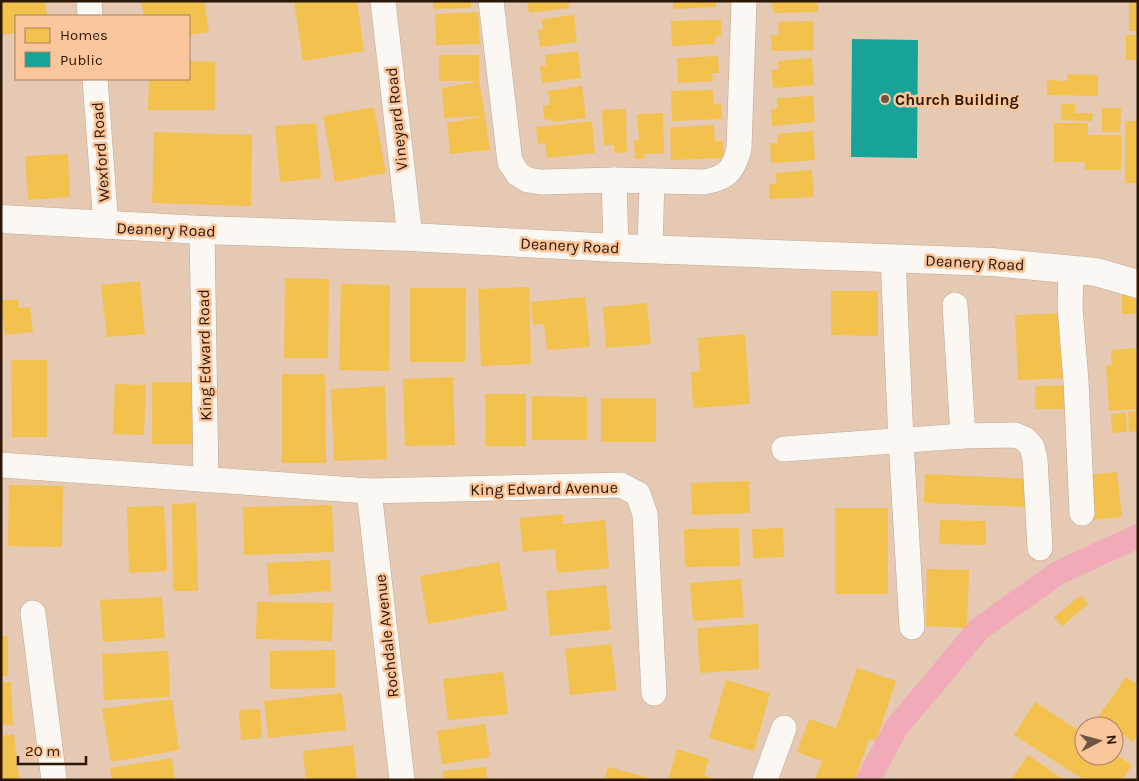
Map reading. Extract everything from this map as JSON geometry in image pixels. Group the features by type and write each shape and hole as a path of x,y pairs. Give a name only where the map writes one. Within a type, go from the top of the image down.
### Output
{"street":[{"path":"88,1 90,15"},
{"name":"Vineyard Road","path":"383,1 410,237"},
{"path":"491,1 510,162 518,174 528,180 541,182 614,180 704,182 718,180 729,172 736,163 739,149 744,1"},
{"name":"Wexford Road","path":"95,80 106,226"},
{"path":"614,180 616,248"},
{"path":"650,249 652,181"},
{"name":"Deanery Road","path":"1,219 106,226 992,262 1096,272 1138,284"},
{"name":"King Edward Road","path":"202,230 206,480"},
{"path":"893,258 912,627"},
{"path":"1071,270 1070,307 1082,513"},
{"path":"955,305 963,436"},
{"path":"784,449 963,436 1015,435 1025,439 1032,447 1035,459 1040,548"},
{"path":"1,466 369,491"},
{"name":"King Edward Avenue","path":"369,491 621,485 638,494 645,514 654,692"},
{"name":"Rochdale Avenue","path":"369,491 402,780"},
{"path":"33,613 54,780"},
{"path":"765,780 784,728"}],"building: Homes":[{"path":"1,1 45,1 47,15 15,15 15,33 1,35"},
{"path":"141,1 204,1 209,32 190,35 190,15 144,15"},
{"path":"294,1 357,1 364,51 303,61"},
{"path":"433,1 471,1 471,8 433,9"},
{"path":"527,1 568,1 569,8 529,13"},
{"path":"673,1 716,1 716,7 673,9"},
{"path":"772,1 818,1 818,12 773,13"},
{"path":"1129,2 1138,2 1138,31 1129,31"},
{"path":"478,12 480,44 436,45 435,14"},
{"path":"574,15 577,42 540,47 538,30 543,29 542,19"},
{"path":"721,20 721,36 715,37 715,44 672,46 671,21"},
{"path":"813,21 814,50 772,51 771,35 779,35 778,22"},
{"path":"1126,35 1138,35 1138,60 1126,60"},
{"path":"578,51 581,78 542,83 540,66 546,66 545,55"},
{"path":"439,55 479,55 479,81 439,81"},
{"path":"718,56 719,73 712,73 713,81 678,83 677,58"},
{"path":"812,58 814,85 773,88 771,70 779,69 778,61"},
{"path":"190,61 215,62 215,110 148,110 149,80 190,80"},
{"path":"1067,74 1098,75 1098,96 1047,95 1047,80 1067,81"},
{"path":"479,81 485,116 444,118 442,88"},
{"path":"582,86 586,118 552,122 551,119 544,120 543,106 550,105 548,91"},
{"path":"713,90 714,104 721,104 722,119 672,121 671,91"},
{"path":"813,96 815,122 772,126 771,109 778,109 777,98"},
{"path":"1061,104 1075,104 1075,113 1093,113 1092,121 1061,120"},
{"path":"374,107 386,173 335,182 323,116"},
{"path":"1102,108 1121,108 1120,132 1102,132"},
{"path":"626,109 627,152 614,153 614,145 604,145 602,110"},
{"path":"663,113 664,153 644,154 645,159 635,159 634,140 639,140 637,114"},
{"path":"485,116 490,150 450,154 447,123"},
{"path":"592,121 595,153 547,158 545,143 538,144 536,127"},
{"path":"1125,121 1138,121 1138,183 1125,183"},
{"path":"316,123 321,178 280,182 275,126"},
{"path":"1054,123 1088,123 1088,135 1122,135 1121,170 1085,170 1085,162 1054,162"},
{"path":"714,125 715,141 723,141 724,158 671,160 670,127"},
{"path":"813,131 815,160 771,163 770,143 778,143 777,134"},
{"path":"154,132 252,135 251,206 152,203"},
{"path":"68,154 70,197 28,200 25,156"},
{"path":"812,170 814,197 770,199 769,184 777,183 775,173"},
{"path":"285,278 329,279 328,358 284,358"},
{"path":"140,281 145,334 107,337 101,285"},
{"path":"341,284 390,285 389,371 339,370"},
{"path":"529,287 531,364 481,366 478,289"},
{"path":"410,288 466,288 465,362 410,362"},
{"path":"831,291 878,291 878,336 831,335"},
{"path":"1122,292 1136,292 1137,314 1122,314"},
{"path":"585,297 590,347 547,350 544,324 533,325 531,302"},
{"path":"18,299 19,308 30,307 33,332 5,335 1,301"},
{"path":"647,303 651,344 606,348 603,307"},
{"path":"1064,313 1067,378 1018,380 1015,315"},
{"path":"745,334 750,404 693,408 691,372 700,371 698,338"},
{"path":"1138,348 1138,409 1109,411 1106,366 1112,365 1111,350"},
{"path":"11,360 47,360 47,437 12,437"},
{"path":"282,374 325,374 326,463 282,463"},
{"path":"453,377 455,445 405,446 403,379"},
{"path":"152,382 197,382 197,444 152,444"},
{"path":"115,384 146,385 144,435 113,434"},
{"path":"1075,385 1075,409 1035,409 1035,386"},
{"path":"385,386 387,459 334,461 331,389"},
{"path":"485,394 526,394 526,446 486,446"},
{"path":"532,396 587,397 587,440 532,440"},
{"path":"601,398 656,398 656,442 601,442"},
{"path":"1138,411 1138,431 1129,432 1128,412"},
{"path":"1126,413 1127,432 1112,433 1111,414"},
{"path":"1117,472 1122,517 1092,520 1087,475"},
{"path":"925,474 1032,479 1030,507 924,503"},
{"path":"749,481 750,513 692,515 691,483"},
{"path":"9,485 63,486 62,547 8,546"},
{"path":"196,503 198,591 173,591 172,504"},
{"path":"332,505 334,552 244,555 243,507"},
{"path":"164,506 167,571 129,573 127,507"},
{"path":"835,508 888,508 888,594 835,594"},
{"path":"563,514 563,524 605,520 609,568 557,573 555,549 523,552 519,518"},
{"path":"940,520 986,521 986,545 939,544"},
{"path":"739,528 740,566 685,567 684,529"},
{"path":"783,528 784,557 753,558 752,529"},
{"path":"330,560 331,591 269,595 267,563"},
{"path":"499,562 507,610 428,624 420,576"},
{"path":"927,569 969,570 967,628 926,626"},
{"path":"741,579 744,617 693,621 690,583"},
{"path":"606,585 611,630 550,636 546,591"},
{"path":"1081,595 1088,604 1062,626 1054,617"},
{"path":"162,597 165,638 103,642 100,600"},
{"path":"257,602 333,603 332,641 256,639"},
{"path":"758,624 759,669 700,673 697,628"},
{"path":"1,636 8,636 8,676 1,676"},
{"path":"611,644 617,690 570,695 565,649"},
{"path":"335,650 335,688 270,689 270,651"},
{"path":"168,651 170,697 104,700 102,654"},
{"path":"857,668 896,681 876,741 869,739 855,780 815,780 822,761 797,752 809,719 836,728"},
{"path":"503,672 508,714 448,720 443,679"},
{"path":"1126,677 1138,685 1138,735 1133,742 1124,735 1124,716 1099,716"},
{"path":"726,680 770,693 754,751 709,738"},
{"path":"1,682 11,682 13,725 1,725"},
{"path":"342,693 346,730 268,738 264,701"},
{"path":"172,699 179,750 111,762 102,709"},
{"path":"1035,702 1074,727 1074,766 1124,766 1124,760 1132,765 1122,780 1084,780 1014,735"},
{"path":"260,709 262,738 241,740 239,710"},
{"path":"485,724 490,757 442,764 437,731"},
{"path":"14,734 19,778 1,780 1,736"},
{"path":"353,745 357,780 306,780 303,751"},
{"path":"677,749 709,759 704,775 718,780 668,780"},
{"path":"1028,755 1064,780 1011,780"},
{"path":"172,758 175,780 112,780 110,768"},
{"path":"486,767 487,780 443,780 443,771"},
{"path":"608,767 647,777 646,780 604,780"}],"building: Public":[{"name":"Church Building","path":"852,39 918,40 917,158 851,157"}],"waterway":[{"path":"868,780 896,728 979,629 1058,573 1138,536"}],"place":[{"name":"Church Building","path":"885,99"}]}
